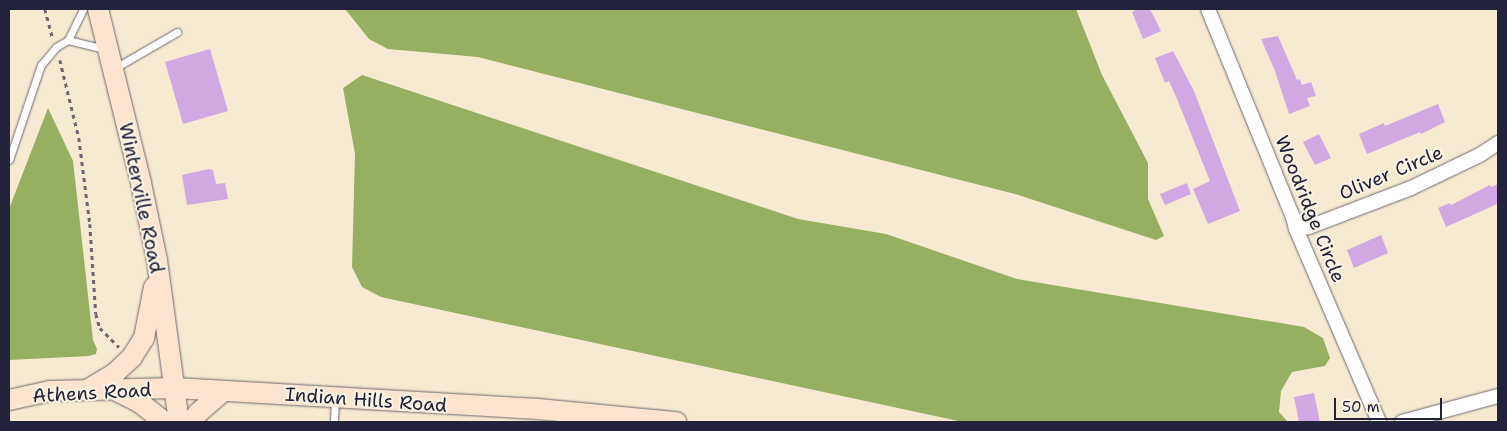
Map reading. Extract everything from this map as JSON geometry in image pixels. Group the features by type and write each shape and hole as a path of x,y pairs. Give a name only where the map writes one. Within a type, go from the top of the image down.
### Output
{"street":[{"name":"Winterville Road","path":"98,9 141,183 157,260 179,422"},
{"name":"Woodridge Circle","path":"1208,9 1293,217 1296,229 1380,422"},
{"name":"Oliver Circle","path":"1296,229 1309,228 1411,188 1480,154 1498,143"},
{"path":"86,391 116,373 132,357 144,338 157,260"},
{"name":"Athens Road","path":"9,400 50,392 175,388"},
{"name":"Indian Hills Road","path":"175,388 335,398 482,415 538,409 676,422"},
{"path":"115,390 139,402 165,422"},
{"path":"192,422 198,412 223,391"},
{"path":"1402,422 1498,396"}],"lane":[{"path":"9,160 11,144 41,66 56,47 68,40 83,9"},
{"path":"68,40 111,60 177,32"},
{"path":"334,422 335,398"}],"path":[{"path":"45,9 52,34"},
{"path":"61,63 79,138 90,224 96,314 100,328 121,348"}],"green space":[{"path":"345,9 1076,9 1102,75 1148,163 1148,199 1164,236 1156,240 1015,194 478,57 388,49 369,39"},
{"path":"362,75 798,219 886,234 1017,279 1304,327 1323,338 1330,358 1325,366 1292,372 1281,391 1279,412 1288,422 963,422 381,297 362,287 352,267 355,154 343,88"},
{"path":"48,108 73,161 93,340 97,349 96,354 89,356 9,360 9,209"}],"building":[{"path":"1138,9 1150,9 1161,31 1143,39 1132,12"},
{"path":"1278,36 1297,80 1300,79 1302,85 1311,82 1316,96 1307,98 1310,106 1289,114 1275,71 1261,39"},
{"path":"210,49 228,111 183,124 165,62"},
{"path":"1173,51 1194,91 1240,211 1208,224 1193,189 1210,181 1169,81 1165,83 1155,58"},
{"path":"1438,104 1445,122 1421,134 1420,132 1367,154 1359,134 1384,123 1385,126"},
{"path":"1319,134 1331,158 1315,165 1303,142"},
{"path":"209,169 213,170 216,184 225,183 228,199 187,205 182,175"},
{"path":"1187,183 1191,194 1165,205 1160,194"},
{"path":"1498,184 1498,202 1495,205 1446,227 1438,208 1450,203 1451,205 1490,185 1491,187"},
{"path":"1381,235 1388,253 1354,268 1347,250"},
{"path":"1314,393 1320,422 1299,422 1294,397"}]}
